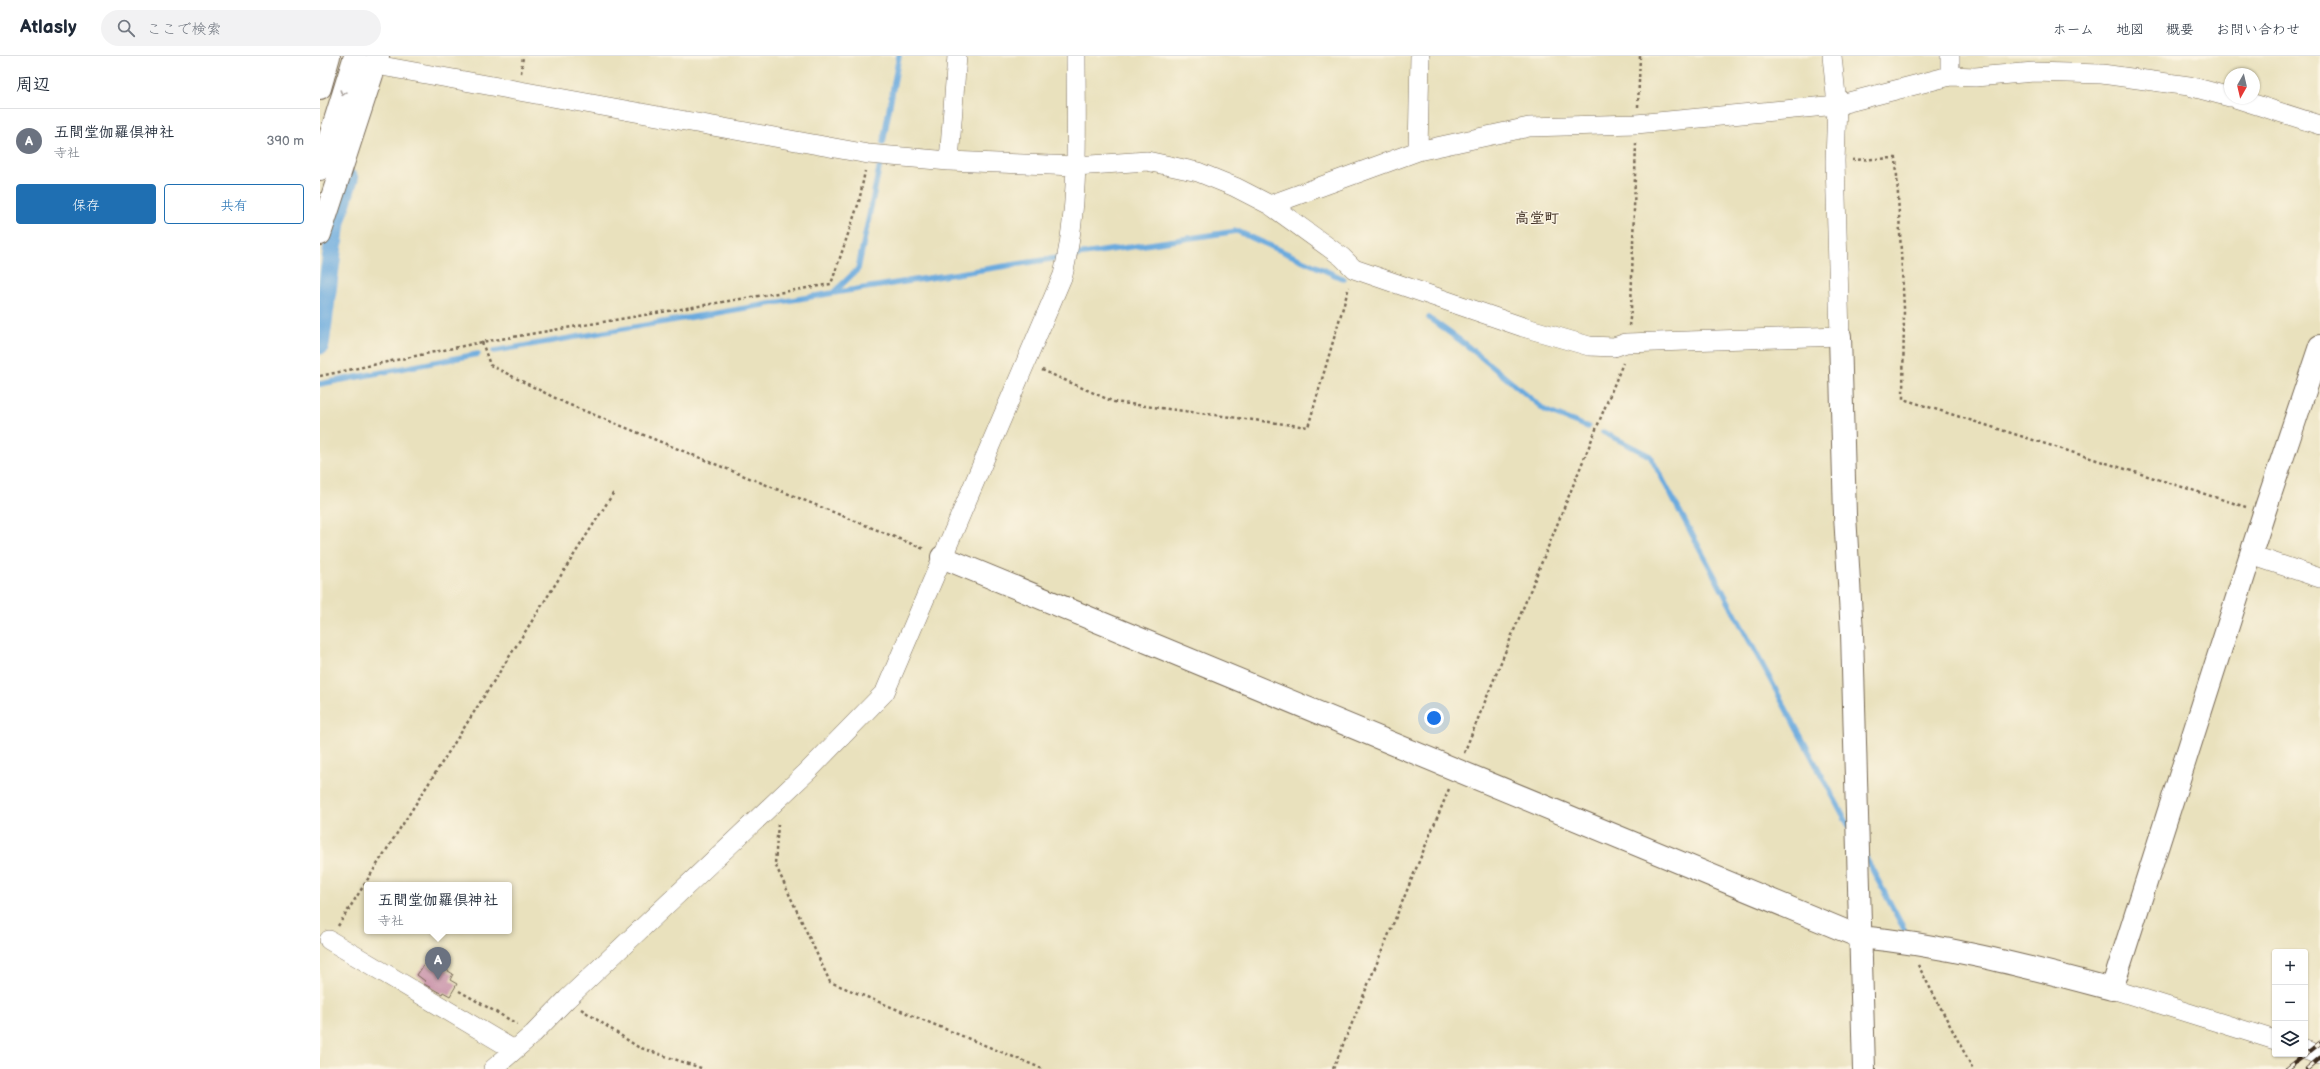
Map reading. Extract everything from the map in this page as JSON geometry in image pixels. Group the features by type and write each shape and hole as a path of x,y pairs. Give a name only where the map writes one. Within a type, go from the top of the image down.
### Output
{"main road":[{"path":"320,88 329,56"},
{"path":"320,169 369,60"},
{"path":"320,234 369,60"},
{"path":"1840,336 1846,515 1852,633 1864,1069"},
{"path":"942,557 1860,937 1905,941 1970,952 2112,989 2264,512 2320,346"}],"street":[{"path":"949,161 957,56"},
{"path":"493,1069 533,1034 567,999 809,770 886,692 1063,275 1069,250 1076,166 1076,56"},
{"path":"1418,151 1420,56"},
{"path":"369,60 868,154 949,161 1076,166 1147,161 1198,172 1235,187 1270,205 1342,257 1354,269 1523,327 1588,346 1614,347 1626,344 1840,336 1835,161 1836,105 1832,56"},
{"path":"1950,56 1950,76"},
{"path":"1270,205 1418,151 1529,127 1636,124 1836,105 1950,76 1975,77 2034,72 2102,74 2189,86 2224,95"},
{"path":"2254,104 2320,125"},
{"path":"2251,555 2320,578"},
{"path":"329,940 514,1050"},
{"path":"2112,989 2272,1039"},
{"path":"2308,1051 2320,1055"}],"path":[{"path":"1333,1069 1457,770 1591,438 1622,366 1631,310 1636,124 1640,56"},
{"path":"320,376 482,342 832,284 859,202 868,154"},
{"path":"1835,161 1896,158 1904,308 1903,399 2264,512"},
{"path":"1026,362 1114,402 1308,427 1354,269"},
{"path":"482,342 490,365 565,403 942,557"},
{"path":"366,882 614,492"},
{"path":"780,796 775,864 830,982 1043,1069"},
{"path":"329,940 364,885"},
{"path":"1905,941 1973,1069"},
{"path":"459,991 533,1034"},
{"path":"567,999 638,1047 704,1069"}],"building":[{"path":"425,963 434,969 437,964 453,974 450,980 457,984 450,996 443,992 442,994 424,984 425,981 417,975"}],"waterway":[{"path":"883,142 899,56"},
{"path":"494,351 833,293 858,269 880,164"},
{"path":"320,345 336,222 349,179"},
{"path":"1077,255 1237,231 1344,279"},
{"path":"833,293 1057,258"},
{"path":"1429,318 1465,344 1546,411 1588,427"},
{"path":"320,384 478,354"},
{"path":"1603,432 1650,456 1849,826"},
{"path":"1866,858 1904,929"}],"railway":[{"path":"2287,1069 2320,1043"},
{"path":"2307,1069 2320,1058"}],"place":[{"name":"五間堂伽羅倶神社","path":"438,980"}],"district":[{"name":"高堂町","path":"1537,218"}]}
